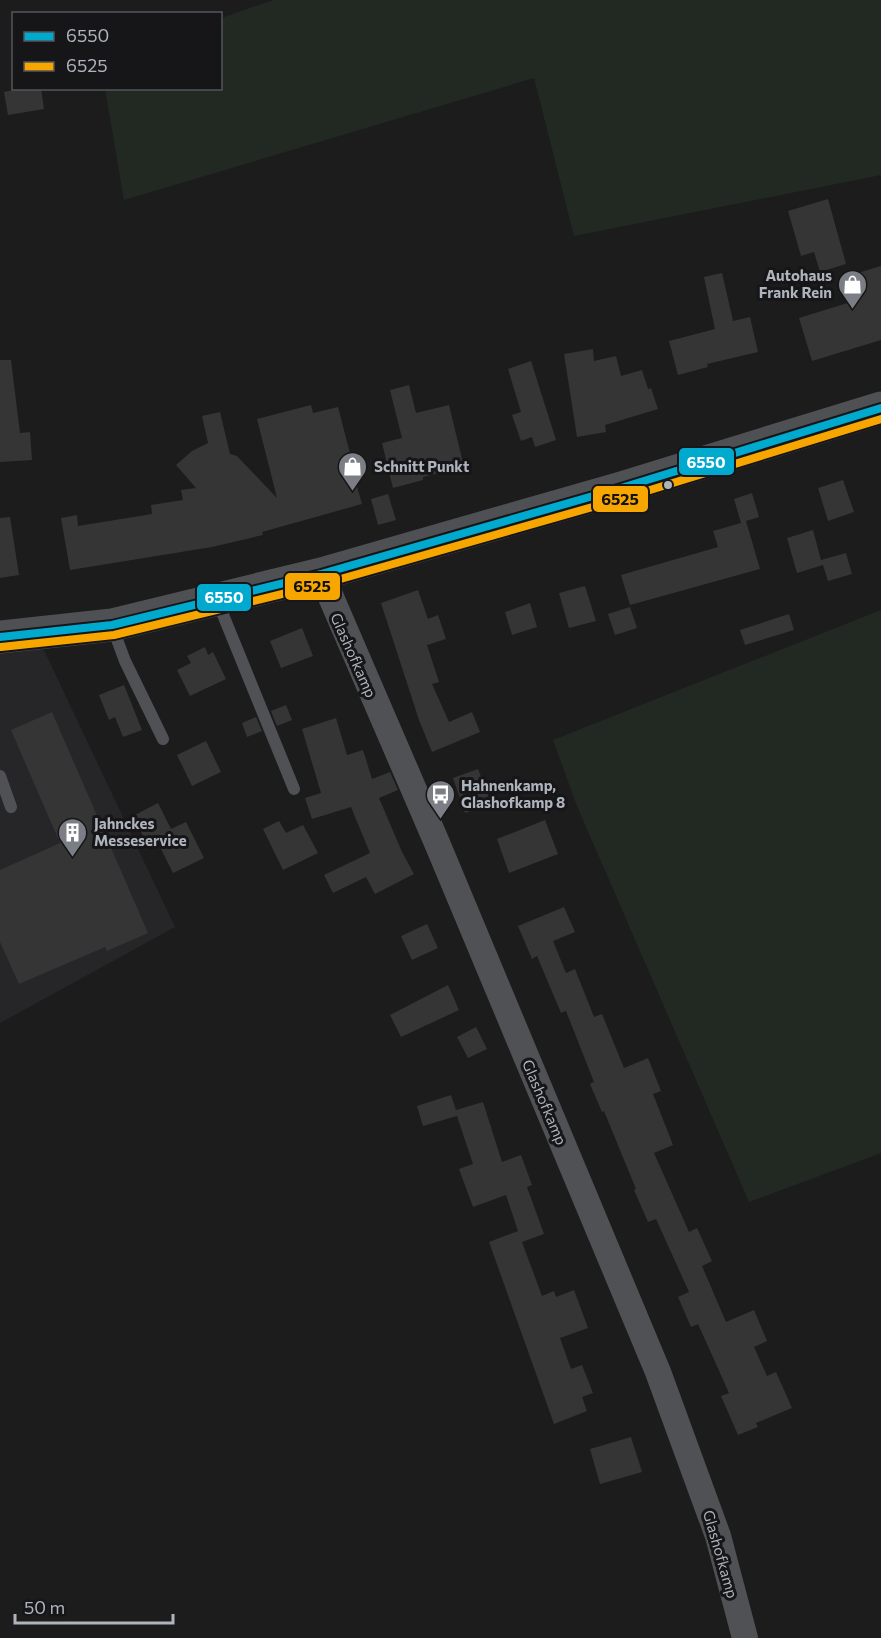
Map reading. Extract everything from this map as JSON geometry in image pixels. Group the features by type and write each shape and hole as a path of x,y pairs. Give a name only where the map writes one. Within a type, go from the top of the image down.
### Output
{"main road":[{"path":"0,637 112,625 321,574 621,488 881,408"}],"street":[{"name":"Glashofkamp","path":"321,574 450,874 658,1372 718,1536 745,1638"}],"lane":[{"path":"217,599 294,789"},
{"path":"112,625 125,661 163,739"},
{"path":"0,776 11,807"}],"shaded area":[{"path":"274,0 881,0 881,175 574,236 534,78 124,200 105,90 222,90 222,18"},
{"path":"881,610 881,1153 749,1202 577,806 553,740"},
{"path":"43,648 175,927 0,1023 0,652"}],"building":[{"path":"41,90 44,109 8,115 4,92"},
{"path":"828,199 846,264 820,272 814,252 801,256 788,211"},
{"name":"Autohaus Frank Rein","path":"881,266 881,340 812,361 799,318 851,302 844,277"},
{"path":"722,273 733,321 750,317 758,352 707,364 708,367 678,375 669,341 715,329 704,277"},
{"path":"593,349 594,361 616,356 621,376 642,370 658,409 605,425 606,432 577,437 564,354"},
{"path":"0,360 11,360 20,433 30,432 32,460 0,462"},
{"path":"531,361 556,440 535,447 532,437 521,441 512,415 521,412 508,369"},
{"path":"409,385 416,413 449,405 464,467 423,477 423,480 393,488 382,443 402,438 390,390"},
{"path":"311,405 313,413 338,407 362,504 262,532 263,535 212,547 70,570 61,518 77,515 78,526 152,514 151,505 183,500 181,490 196,488 176,465 192,451 208,443 202,416 220,412 230,454 237,456 277,498 257,419"},
{"path":"843,480 854,512 828,521 818,488"},
{"path":"752,493 759,517 746,521 760,569 630,605 621,575 718,547 713,531 741,523 734,499"},
{"path":"388,494 396,520 378,525 371,499"},
{"path":"10,517 19,575 0,578 0,518"},
{"path":"813,530 821,560 846,553 852,574 828,581 823,565 797,573 787,538"},
{"path":"585,586 596,621 569,628 559,593"},
{"path":"418,590 428,619 438,615 446,639 427,645 439,682 432,684 449,722 472,712 480,732 432,752 419,720 381,603"},
{"path":"530,603 537,627 512,635 505,612"},
{"path":"630,607 637,628 615,635 608,614"},
{"path":"789,614 794,630 745,645 740,630"},
{"path":"302,628 313,656 281,668 270,641"},
{"path":"205,647 208,655 213,652 226,679 190,696 177,670 191,663 187,656"},
{"path":"124,685 142,730 123,737 115,717 109,720 99,695"},
{"path":"286,705 292,720 277,726 271,711"},
{"name":"Jahnckes Messeservice","path":"52,712 148,933 107,951 105,947 19,984 0,942 0,870 60,843 11,730"},
{"path":"256,717 262,731 247,737 242,723"},
{"path":"336,718 347,755 363,750 372,779 390,772 398,790 379,798 414,874 375,894 366,877 333,893 324,875 370,853 351,807 312,819 305,798 321,793 302,729"},
{"path":"206,741 221,772 192,786 177,755"},
{"path":"478,769 491,804 465,813 453,778"},
{"path":"158,803 171,829 186,822 204,858 173,873 155,837 146,842 133,816"},
{"path":"545,820 558,854 509,873 497,839"},
{"path":"279,821 286,833 303,825 318,853 283,870 263,829"},
{"path":"564,907 575,932 553,941 566,973 575,969 594,1017 602,1014 624,1068 648,1058 661,1091 653,1094 673,1145 654,1153 689,1232 697,1228 712,1261 702,1266 726,1322 754,1310 767,1341 754,1347 767,1376 776,1372 792,1408 756,1423 758,1427 738,1435 721,1396 729,1393 698,1324 691,1327 678,1297 689,1292 656,1219 648,1222 604,1111 602,1112 590,1084 594,1082 566,1011 561,1013 537,956 532,959 518,926"},
{"path":"427,924 438,948 412,960 401,936"},
{"path":"448,985 459,1010 401,1037 390,1015"},
{"path":"476,1027 487,1049 468,1058 457,1037"},
{"path":"451,1095 456,1110 483,1102 502,1162 521,1155 532,1185 527,1187 544,1234 522,1242 542,1296 554,1291 556,1297 574,1290 588,1328 560,1338 571,1369 582,1365 593,1393 582,1397 587,1411 554,1424 489,1242 518,1231 506,1195 473,1207 459,1169 473,1164 457,1116 423,1126 417,1106"},
{"path":"631,1437 642,1472 600,1484 590,1449"}],"transit line":[{"name":"6550","path":"0,637 112,625 321,574 621,488 881,408"},
{"name":"6525","path":"1,647 114,635 323,584 624,498 881,419"}],"place":[{"name":"Autohaus Frank Rein","path":"853,310"},
{"name":"Schnitt Punkt","path":"353,492"},
{"name":"Hahnenkamp, Glashofkamp 8","path":"440,820"},
{"name":"Jahnckes Messeservice","path":"73,858"}]}
